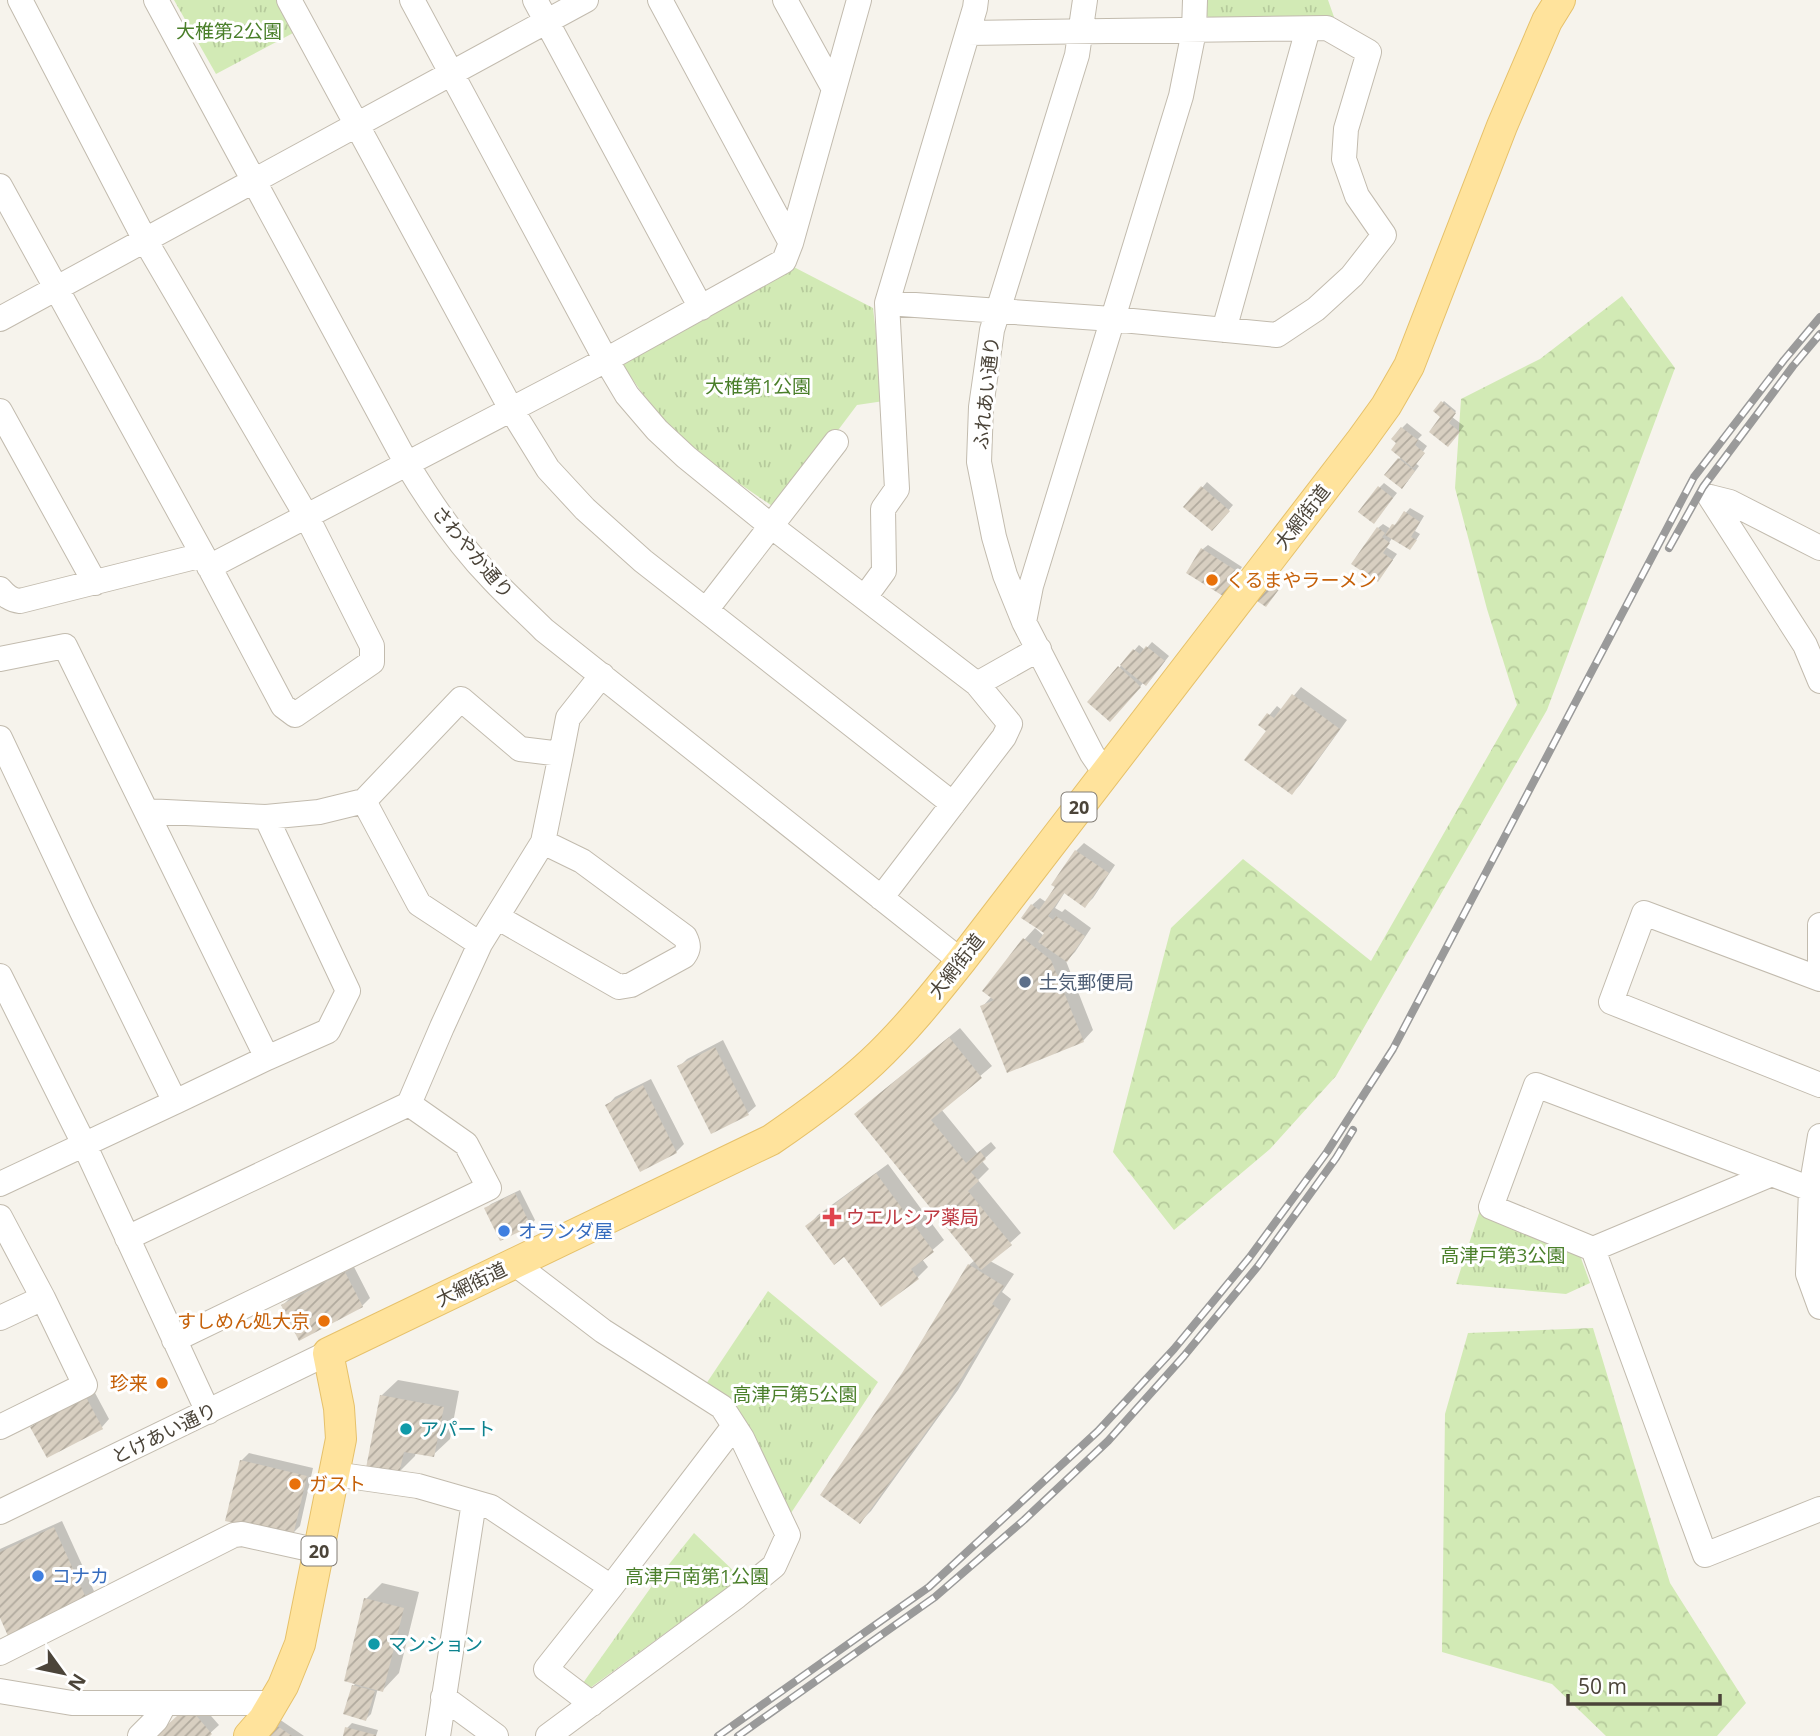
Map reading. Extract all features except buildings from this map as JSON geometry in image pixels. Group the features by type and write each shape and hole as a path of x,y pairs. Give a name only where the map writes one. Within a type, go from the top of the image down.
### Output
{"main road":[{"name":"大網街道","path":"328,1353 771,1140 821,1106 872,1063 912,1021 961,961 1385,406 1409,366 1502,126 1547,20 1560,0"},
{"name":"20","path":"249,1736 263,1720 283,1686 300,1644 341,1439 340,1408 328,1353"}],"street":[{"path":"0,186 283,705 295,715 372,662 372,646 307,517 145,240 20,0"},
{"name":"さわやか通り","path":"156,0 407,464 455,537 494,582 544,630 961,961"},
{"path":"289,0 511,410 548,469 585,509 643,561 953,804"},
{"path":"412,0 627,395 657,430 686,457 771,526 977,684 1010,723 1004,737 881,898"},
{"path":"0,319 451,74 541,11 586,0"},
{"path":"660,0 790,243"},
{"path":"785,0 834,89"},
{"path":"0,589 13,600 20,601 206,561 307,517 606,360 783,261 859,0"},
{"path":"865,597 884,571 883,509 897,489 887,303 976,0"},
{"name":"ふれあい通り","path":"1085,0 1077,54 988,352 981,407 979,462 994,537 1005,575 1024,622 1092,754 1105,773"},
{"path":"1024,622 1031,586 1181,96 1194,31 1195,0"},
{"path":"541,11 701,308"},
{"path":"887,303 1112,319 1277,335 1316,309 1352,276 1384,235 1357,197 1344,159 1346,129 1369,52 1327,28 968,33"},
{"path":"1223,330 1308,29"},
{"path":"0,411 95,583"},
{"path":"706,610 836,442"},
{"path":"1820,548 1730,502 1710,497 1812,640 1820,681"},
{"path":"0,659 65,646 267,1058"},
{"path":"977,684 1039,649"},
{"path":"127,1238 409,1104 480,944 543,842 568,718 601,675"},
{"path":"146,811 266,817 319,812 364,801 461,699 520,749 561,754"},
{"path":"0,738 175,1102"},
{"path":"364,801 419,904 480,944"},
{"path":"0,1185 328,1031 348,990 266,817"},
{"path":"497,917 619,987 631,985 684,956 688,950 689,944 685,937 675,929 582,861 543,842"},
{"path":"1820,925 1820,977 1644,913 1611,1002 1820,1085"},
{"path":"0,976 84,1144 208,1412"},
{"path":"1772,1174 1593,1249 1491,1207 1536,1085 1772,1174 1811,1189"},
{"path":"174,1340 489,1188 466,1144 409,1104"},
{"path":"1820,1136 1811,1189 1808,1274 1820,1307"},
{"path":"0,1217 85,1385 0,1427"},
{"path":"1593,1249 1704,1555 1820,1509"},
{"path":"514,1263 603,1331 722,1408 742,1438 788,1535 774,1566 548,1736"},
{"path":"0,1318 43,1298"},
{"name":"とけあい通り","path":"0,1512 328,1353"},
{"path":"592,1704 546,1669 734,1426"},
{"path":"334,1474 418,1486 491,1507 611,1587"},
{"path":"438,1736 474,1502"},
{"path":"0,1653 234,1535 242,1534 319,1550"},
{"path":"0,1691 72,1703 273,1703"},
{"path":"443,1697 496,1736"},
{"path":"140,1736 156,1720 165,1703"}],"green space":[{"name":"大椎第2公園","path":"174,0 277,0 295,32 216,74"},
{"path":"1204,0 1328,0 1334,17 1209,18 1203,11"},
{"name":"大椎第1公園","path":"788,264 873,308 884,401 857,405 778,510 692,451 649,403 622,364"},
{"path":"1622,296 1675,368 1547,710 1336,1076 1270,1149 1174,1230 1113,1152 1171,928 1243,859 1371,961 1517,705 1487,609 1455,488 1461,399 1540,359"},
{"name":"高津戸第3公園","path":"1480,1210 1577,1247 1590,1283 1566,1294 1456,1284"},
{"name":"高津戸第5公園","path":"768,1291 878,1382 791,1513 704,1387"},
{"path":"1593,1328 1670,1583 1746,1703 1717,1736 1606,1736 1552,1684 1442,1652 1445,1414 1468,1333"},
{"name":"高津戸南第1公園","path":"694,1533 741,1578 590,1688 583,1683 654,1583"}],"railway":[{"path":"718,1736 929,1587 1098,1431 1174,1349 1249,1258 1327,1152 1393,1049 1694,477 1820,317"},
{"path":"1669,548 1703,487 1820,334"},
{"path":"738,1736 935,1597 1024,1520 1108,1441 1184,1356 1258,1266 1353,1130"}],"place":[{"name":"くるまやラーメン","path":"1212,580"},
{"name":"土気郵便局","path":"1025,982"},
{"name":"ウエルシア薬局","path":"832,1217"},
{"name":"オランダ屋","path":"504,1231"},
{"name":"すしめん処大京","path":"324,1321"},
{"name":"珍来","path":"162,1383"},
{"name":"アパート","path":"406,1429"},
{"name":"ガスト","path":"295,1484"},
{"name":"コナカ","path":"38,1576"},
{"name":"マンション","path":"374,1644"}]}
